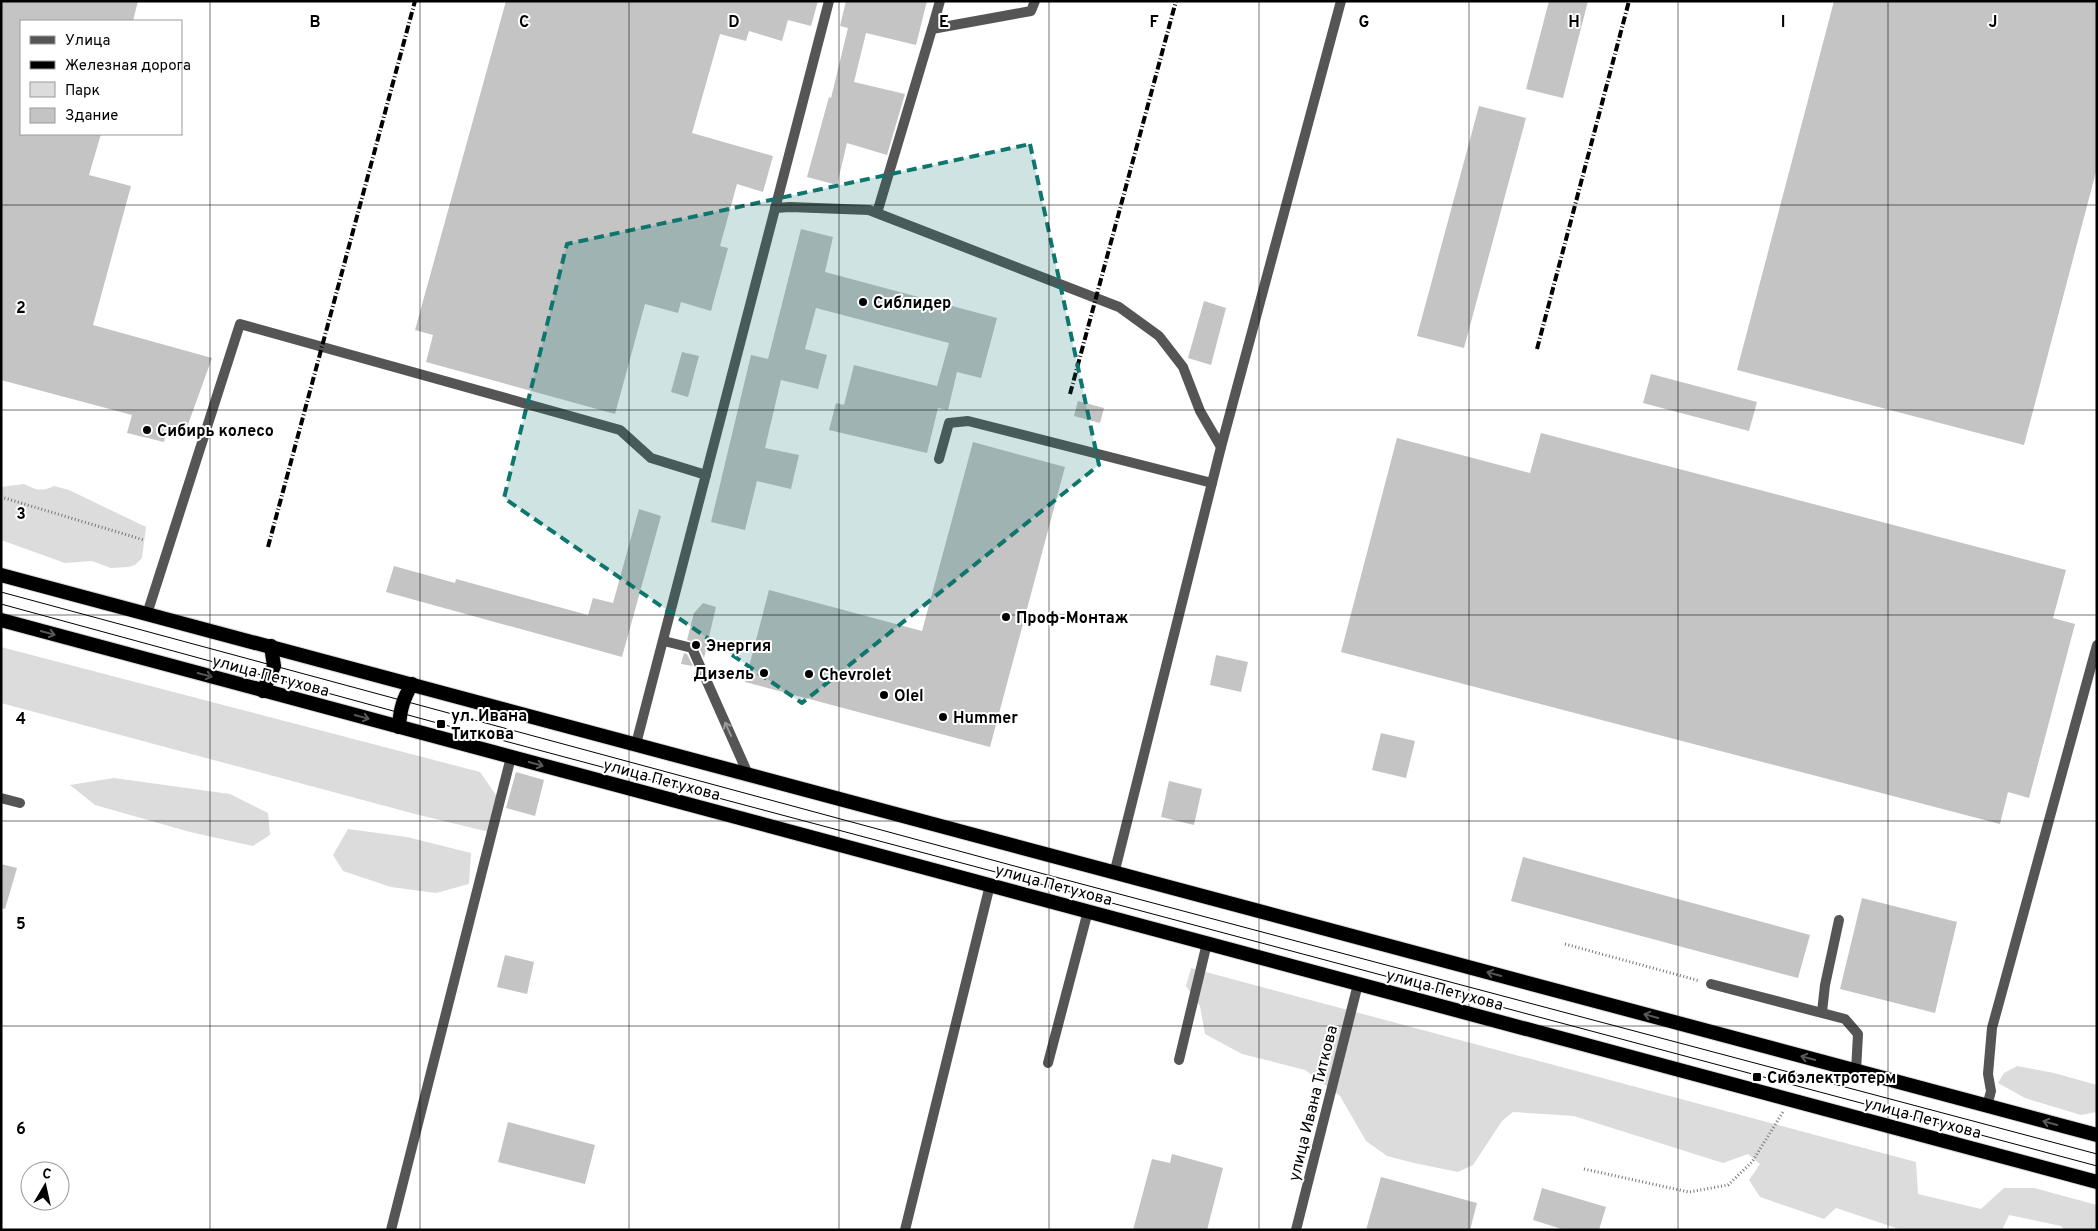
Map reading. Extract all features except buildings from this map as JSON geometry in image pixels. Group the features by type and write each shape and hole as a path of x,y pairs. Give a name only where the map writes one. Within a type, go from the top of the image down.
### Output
{"highway":[{"name":"улица Петухова","path":"1,574 1049,854 1114,874 2097,1135"},
{"name":"улица Петухова","path":"1,620 2097,1182"},
{"path":"263,690 274,666 271,646"},
{"path":"399,727 402,700 412,684"}],"street":[{"path":"636,744 829,1"},
{"path":"877,213 940,1"},
{"path":"932,29 1031,11 1035,1"},
{"path":"1114,874 1221,447 1341,1"},
{"path":"775,208 869,210 1119,307 1159,336 1183,367 1200,411 1221,447"},
{"path":"146,614 240,324 620,430 651,458 706,475"},
{"path":"939,459 949,423 968,421 1212,483"},
{"path":"664,641 692,648 748,774"},
{"path":"1987,1106 1991,1091 1988,1074 1992,1028 2097,645"},
{"path":"391,1230 511,757"},
{"path":"1,798 20,803"},
{"path":"904,1230 990,885"},
{"path":"1048,1063 1088,911"},
{"path":"1822,1012 1824,985 1839,920"},
{"path":"1180,1060 1207,943"},
{"name":"улица Ивана Титкова","path":"1296,1230 1358,984"},
{"path":"1711,984 1845,1019 1858,1034 1856,1071"}],"path":[{"path":"1,496 144,540"},
{"path":"1565,944 1711,984"},
{"path":"1584,1169 1689,1192 1728,1186 1752,1162 1790,1100"}],"highlighted area":[{"path":"1030,144 1099,465 802,703 504,498 567,244"}],"green space":[{"path":"24,484 39,490 54,486 69,490 146,527 142,558 135,565 128,567 111,568 92,561 65,563 1,540 1,487"},
{"path":"1,647 480,772 498,798 489,832 415,814 1,703"},
{"path":"114,778 230,794 268,813 270,835 253,846 190,832 95,805 70,785"},
{"path":"348,829 407,837 471,853 469,884 436,893 391,887 343,871 333,855"},
{"path":"1191,968 1916,1162 1918,1194 1981,1209 2004,1188 2034,1188 2097,1205 2097,1230 2065,1230 2061,1226 2009,1215 2002,1230 1902,1230 1836,1208 1824,1219 1760,1197 1749,1180 1760,1164 1748,1154 1723,1163 1574,1116 1513,1112 1502,1121 1473,1165 1458,1172 1387,1156 1366,1141 1340,1096 1305,1070 1242,1054 1205,1034 1200,1006 1186,986"},
{"path":"2017,1066 2054,1073 2097,1085 2097,1112 2081,1115 2025,1098 1998,1083 2004,1073"}],"tram line":[{"path":"1,592 1044,874 2097,1154"},
{"path":"1,604 441,724 2097,1166"}],"railway":[{"path":"268,547 415,1"},
{"path":"1070,394 1176,1"},
{"path":"1537,349 1629,1"}],"place":[{"name":"Сиблидер","path":"863,302"},
{"name":"Сибирь колесо","path":"147,430"},
{"name":"Проф-Монтаж","path":"1006,617"},
{"name":"Энергия","path":"696,645"},
{"name":"Дизель","path":"764,673"},
{"name":"Chevrolet","path":"809,674"},
{"name":"Olel","path":"884,695"},
{"name":"Hummer","path":"943,717"},
{"name":"ул. Ивана Титкова","path":"441,724"},
{"name":"Сибэлектротерм","path":"1757,1077"}]}
